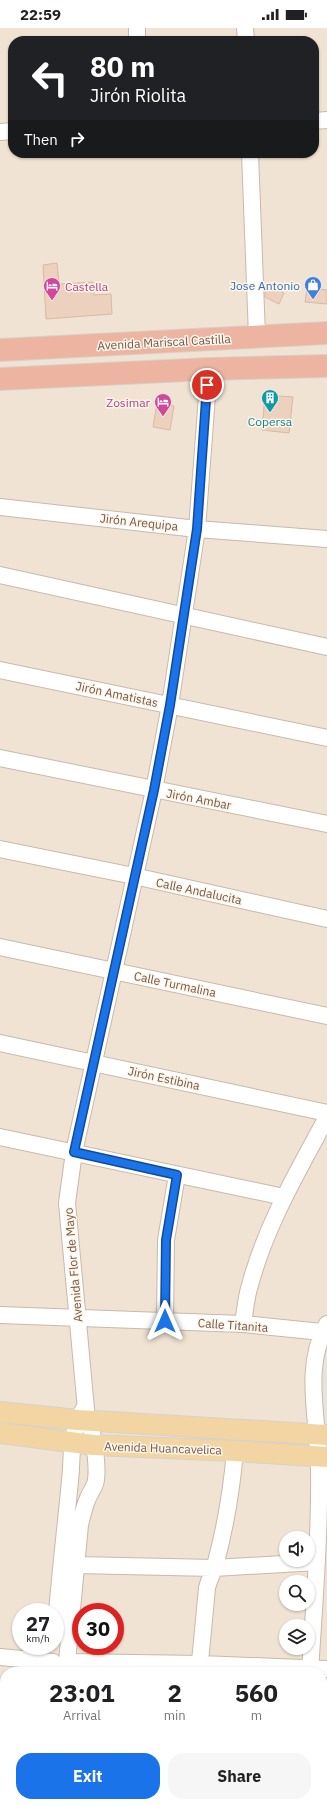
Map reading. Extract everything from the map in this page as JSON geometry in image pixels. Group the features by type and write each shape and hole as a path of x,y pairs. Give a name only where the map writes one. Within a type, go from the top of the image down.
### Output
{"highway":[{"name":"Avenida Mariscal Castilla","path":"0,350 327,333"},
{"path":"0,379 209,369 327,366"}],"main road":[{"name":"Avenida Huancavelica","path":"0,1412 83,1415 321,1435"},
{"name":"Avenida Huancavelica","path":"0,1433 94,1445 235,1451 323,1457"}],"street":[{"path":"250,158 257,336"},
{"name":"Avenida Flor de Mayo","path":"58,1603 64,1525 70,1480 71,1443 83,1415 79,1319 67,1204 74,1152 154,790 170,705 185,616 197,529 209,369"},
{"name":"Jirón Arequipa","path":"0,507 197,529 327,539"},
{"path":"0,575 327,647"},
{"name":"Jirón Amatistas","path":"0,670 327,738"},
{"name":"Jirón Ambar","path":"0,758 327,824"},
{"name":"Calle Andalucita","path":"0,849 134,876 327,919"},
{"name":"Calle Turmalina","path":"0,947 327,1016"},
{"name":"Jirón Estibina","path":"0,1043 95,1062 327,1114"},
{"path":"243,1324 249,1285 284,1197 327,1117"},
{"path":"0,1137 284,1197"},
{"path":"165,1321 166,1240 177,1175"},
{"name":"Calle Titanita","path":"0,1315 325,1328"},
{"path":"310,1667 323,1457 312,1376 316,1351 325,1328"},
{"name":"Avenida Flor de Mayo","path":"58,1663 76,1565 82,1514 95,1484 98,1472 95,1464 94,1438 90,1425 83,1415"},
{"path":"199,1667 207,1588 214,1568 233,1474 235,1451"},
{"path":"76,1565 214,1568 317,1562"},
{"path":"0,1657 58,1663 171,1667"}],"shaded area":[{"path":"0,28 327,28 327,1667 0,1667"},
{"path":"327,1337 327,1430 318,1430 318,1387"}],"building":[{"path":"57,263 59,284 93,282 94,295 111,294 112,314 46,319 43,265"},
{"path":"268,285 284,293 279,304 265,297 265,292"},
{"path":"307,288 327,290 327,304 305,302"},
{"path":"265,395 293,397 289,433 262,430"},
{"name":"Zosimar","path":"157,403 174,406 170,430 153,427"}],"place":[{"name":"Jose Antonio","path":"313,300"},
{"name":"Castella","path":"52,301"},
{"name":"Copersa","path":"270,413"},
{"name":"Zosimar","path":"163,417"}],"route":[{"path":"165,1321 166,1240 177,1175 74,1152 154,790 170,705 185,616 197,529 207,385"}]}
